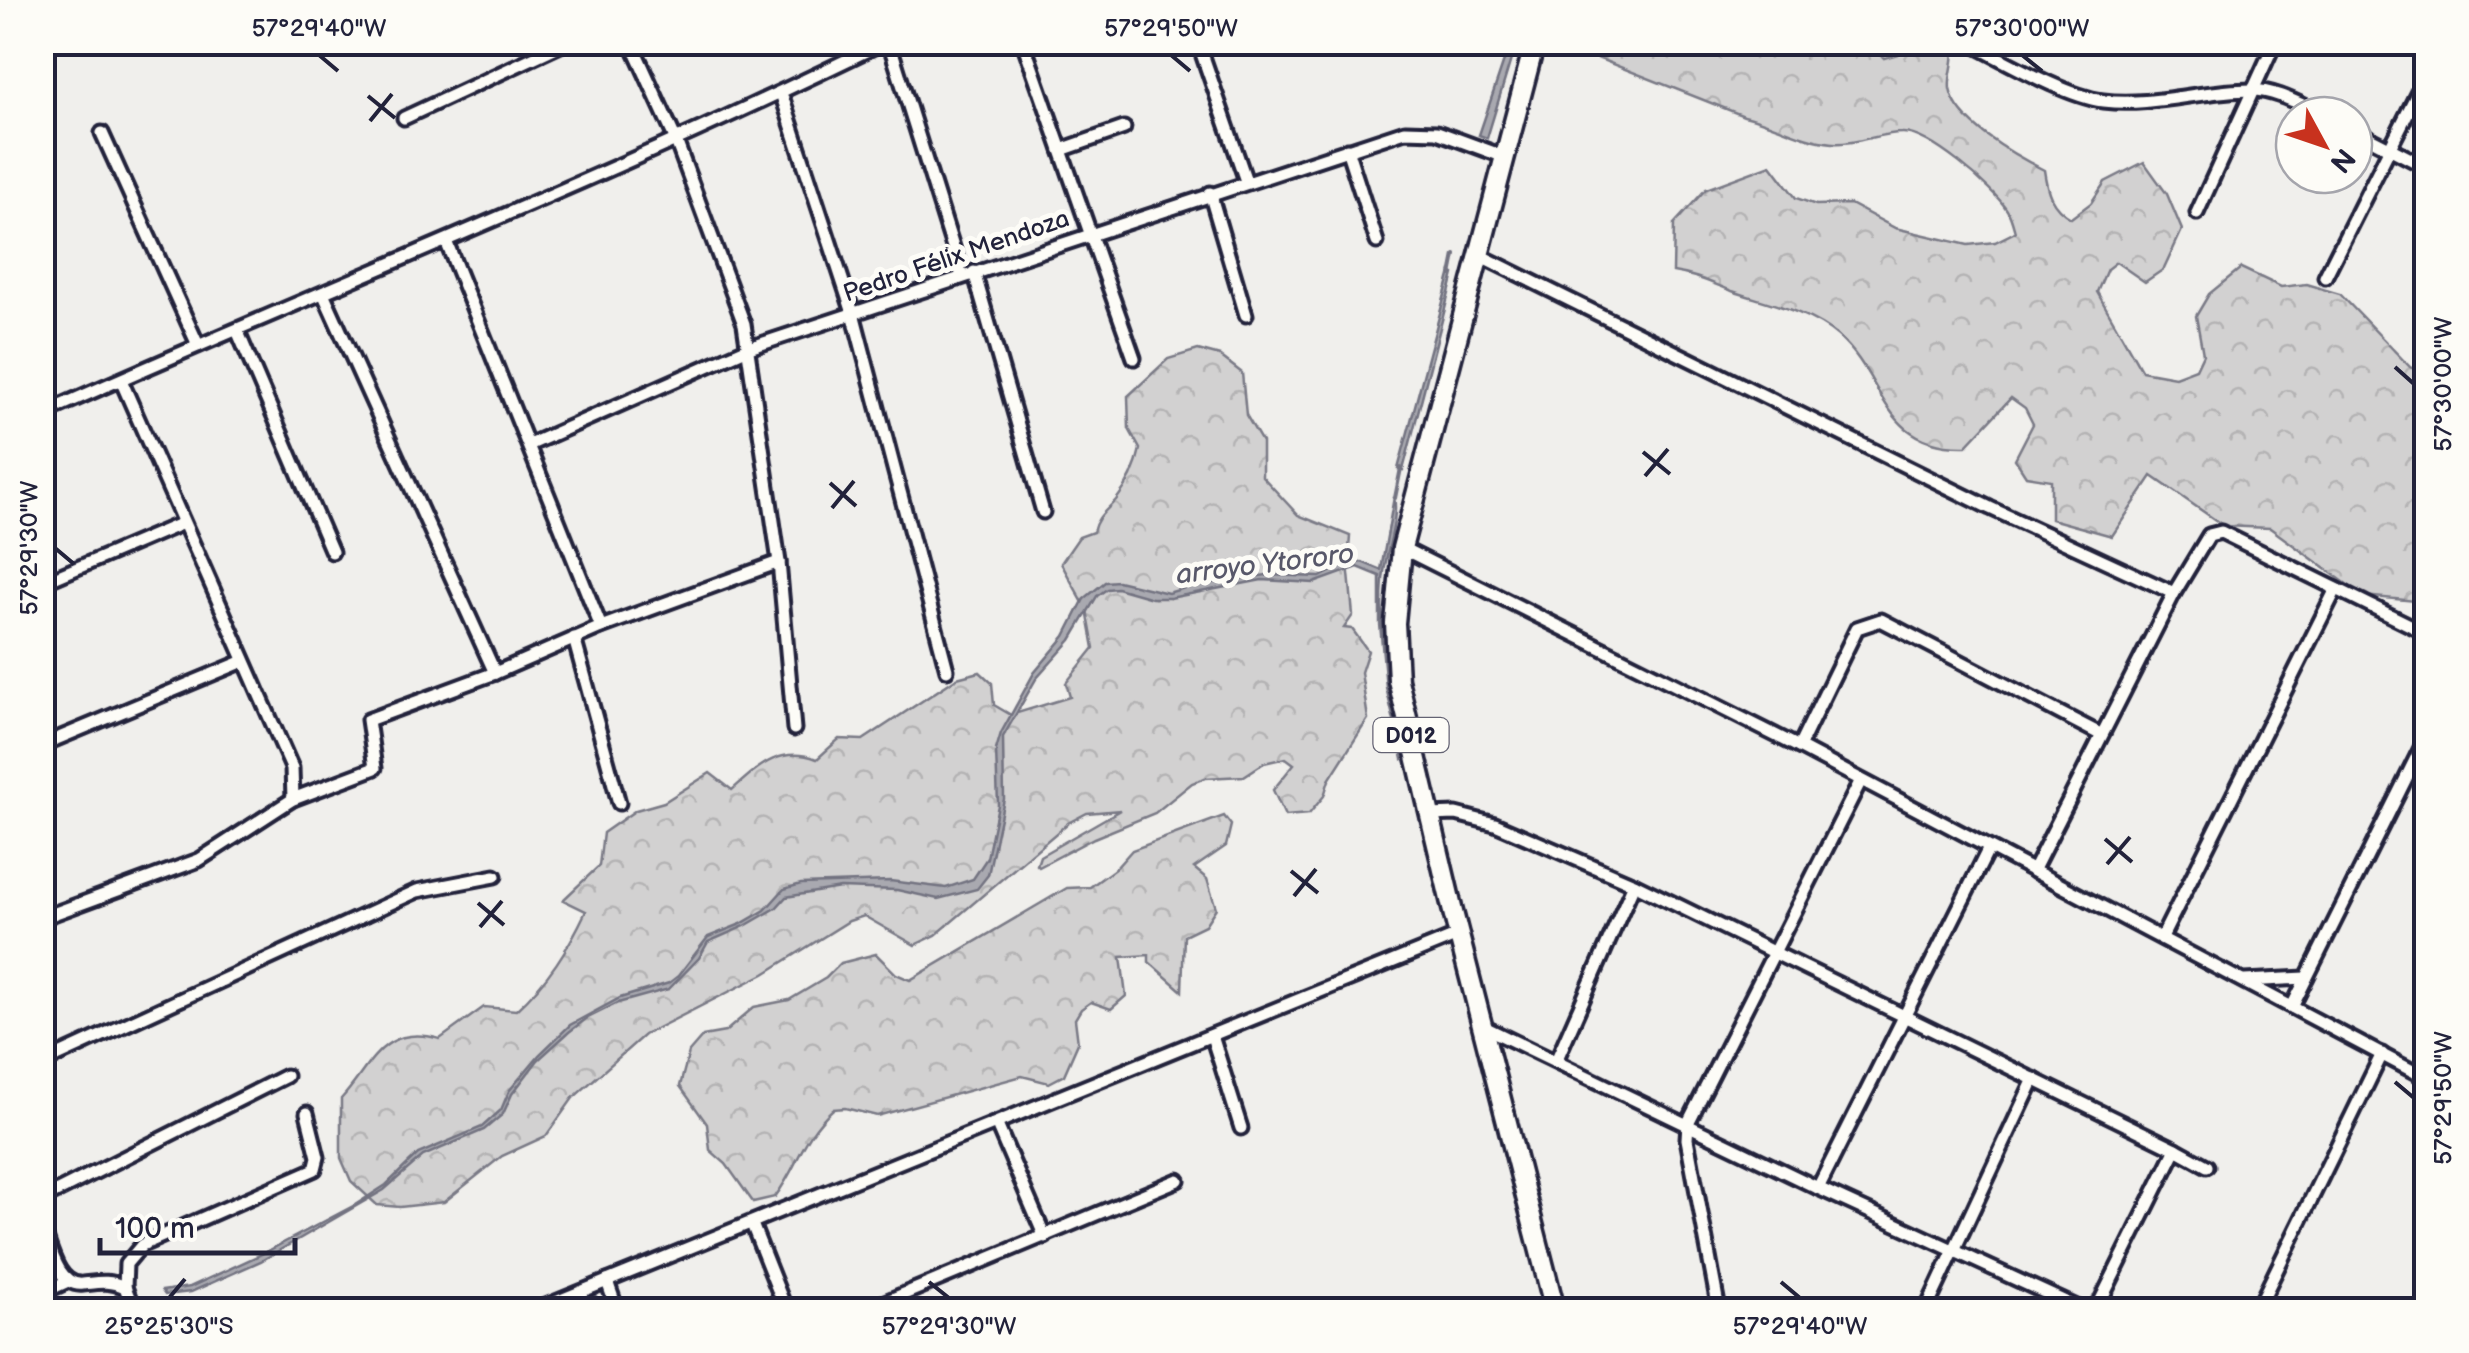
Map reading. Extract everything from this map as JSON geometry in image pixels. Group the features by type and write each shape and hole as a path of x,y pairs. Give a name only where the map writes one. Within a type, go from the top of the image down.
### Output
{"main road":[{"name":"D012","path":"1536,42 1402,548 1395,623 1398,680 1458,934 1555,1310"}],"street":[{"path":"404,118 567,42"},
{"path":"631,42 675,138 744,324 780,562 794,730"},
{"path":"42,414 324,295 782,93 886,42 968,274 1042,512"},
{"path":"1023,42 1134,358"},
{"path":"1198,42 1246,181"},
{"path":"1968,42 2075,93 2102,101 2148,101 2254,90 2274,95"},
{"path":"2197,212 2276,42"},
{"path":"2326,277 2426,76"},
{"path":"782,93 853,313 947,670"},
{"path":"1062,150 1124,128"},
{"name":"Pedro Félix Mendoza","path":"531,444 746,350 1405,131 1437,132 1505,157"},
{"path":"102,133 198,345"},
{"path":"2374,140 2426,166"},
{"path":"1348,149 1377,242"},
{"path":"1210,193 1246,315"},
{"path":"446,241 602,626"},
{"path":"1479,254 1990,508 2174,593"},
{"path":"324,295 496,673"},
{"path":"237,330 332,552"},
{"path":"120,380 292,768 293,799"},
{"path":"42,583 183,524"},
{"path":"2033,871 2174,593 2214,532 2426,632"},
{"path":"1402,548 1799,747 2426,1078"},
{"path":"42,918 198,860 293,799 375,768 368,720 496,673 602,626 780,562"},
{"path":"2162,937 2336,588"},
{"path":"1799,747 1857,628 1881,620 2100,734"},
{"path":"574,638 618,803"},
{"path":"42,745 244,660"},
{"path":"2292,1006 2426,738"},
{"path":"1719,1310 1687,1139 1688,1123 1860,782"},
{"path":"1430,815 1456,814 1495,824 1634,884 2207,1166"},
{"path":"1818,1188 1989,848"},
{"path":"42,1063 417,891 495,876"},
{"path":"1556,1060 1634,884"},
{"path":"536,1310 1458,934"},
{"path":"2241,982 2306,978"},
{"path":"1482,1026 2083,1310"},
{"path":"1212,1036 1241,1128"},
{"path":"2257,1310 2382,1054"},
{"path":"42,1198 286,1076"},
{"path":"1926,1310 2034,1079"},
{"path":"134,1310 124,1287 126,1264 142,1245 315,1169 318,1157 307,1113"},
{"path":"996,1125 1044,1237"},
{"path":"2096,1310 2176,1149"},
{"path":"880,1304 1178,1180"},
{"path":"752,1224 786,1310"},
{"path":"42,1226 68,1281 78,1285 98,1280 124,1287"},
{"path":"42,1293 68,1281"},
{"path":"607,1281 617,1310"}],"green space":[{"path":"1586,43 1848,43 1878,52 1884,58 1898,54 1904,43 1951,43 1954,54 1950,89 1963,114 1989,137 2044,170 2051,198 2071,218 2091,203 2105,182 2144,162 2167,194 2182,230 2164,269 2145,282 2116,262 2107,269 2097,292 2142,371 2175,377 2196,369 2203,354 2196,316 2209,294 2241,268 2281,287 2306,284 2340,294 2410,367 2426,375 2426,602 2363,596 2270,528 2224,526 2152,476 2112,536 2051,519 2051,480 2026,476 2015,459 2033,424 2025,408 2011,398 1966,446 1938,444 1916,435 1900,423 1854,353 1826,327 1787,309 1673,272 1674,224 1706,189 1771,165 1796,198 1816,205 1850,204 1895,228 1968,245 1995,242 2015,232 2000,200 1943,151 1913,135 1893,134 1842,143 1809,138 1597,58"},
{"path":"1198,350 1220,356 1242,373 1246,415 1262,442 1262,476 1298,515 1350,536 1348,563 1353,615 1344,628 1352,629 1368,651 1361,672 1368,719 1329,780 1324,796 1309,814 1285,816 1273,790 1294,764 1286,758 1264,763 1244,776 1205,778 1192,783 1155,813 1094,838 1039,867 1040,856 1120,810 1087,813 1068,823 936,935 915,945 864,916 849,921 764,974 644,1035 573,1098 546,1136 502,1156 444,1202 400,1207 377,1205 351,1181 341,1158 341,1099 391,1042 420,1036 440,1039 484,1007 516,1010 556,964 586,911 563,900 599,866 603,833 636,810 664,802 710,773 732,790 770,761 792,755 817,759 839,739 863,740 957,678 980,672 992,683 994,705 1011,715 1070,697 1066,683 1094,648 1087,610 1061,563 1079,537 1093,532 1134,470 1140,449 1129,429 1128,396 1168,359"},
{"path":"1224,816 1231,825 1226,846 1194,868 1207,879 1216,908 1205,925 1184,935 1182,991 1149,962 1149,955 1121,957 1126,996 1111,1009 1091,1002 1081,1009 1075,1019 1078,1043 1064,1075 1049,1083 1022,1076 877,1116 833,1109 814,1130 775,1197 753,1202 726,1164 710,1150 707,1124 680,1086 689,1052 703,1036 725,1032 754,1007 789,1000 826,978 841,963 876,954 896,974 910,980 1067,888 1090,887 1132,850"}],"shaded area":[{"path":"1510,43 1516,43 1487,138 1479,135"},
{"path":"1451,272 1454,274 1403,470 1398,469"},
{"path":"1394,497 1395,516 1382,603 1384,648 1406,757 1403,759 1386,687 1380,576 1358,567 1314,583 1262,580 1170,598 1107,589 1097,596 1071,640 1036,679 1003,737 1004,799 988,875 977,889 938,899 897,890 840,888 786,897 776,908 745,926 708,942 699,958 669,989 618,1003 569,1032 538,1060 512,1094 503,1114 484,1130 423,1156 384,1190 261,1261 191,1292 165,1295 162,1291 190,1287 264,1253 355,1205 386,1185 418,1154 482,1127 501,1110 509,1091 539,1055 570,1025 620,998 669,983 708,937 765,910 784,889 801,884 890,881 946,888 973,879 987,858 998,805 996,750 1001,733 1034,673 1065,636 1084,599 1105,582 1118,581 1168,593 1195,585 1267,575 1320,577 1348,563 1362,562 1381,570"}],"waterway":[{"name":"arroyo Ytororo","path":"1451,275 1455,255"},
{"name":"arroyo Ytororo","path":"1395,498 1401,468"}]}
